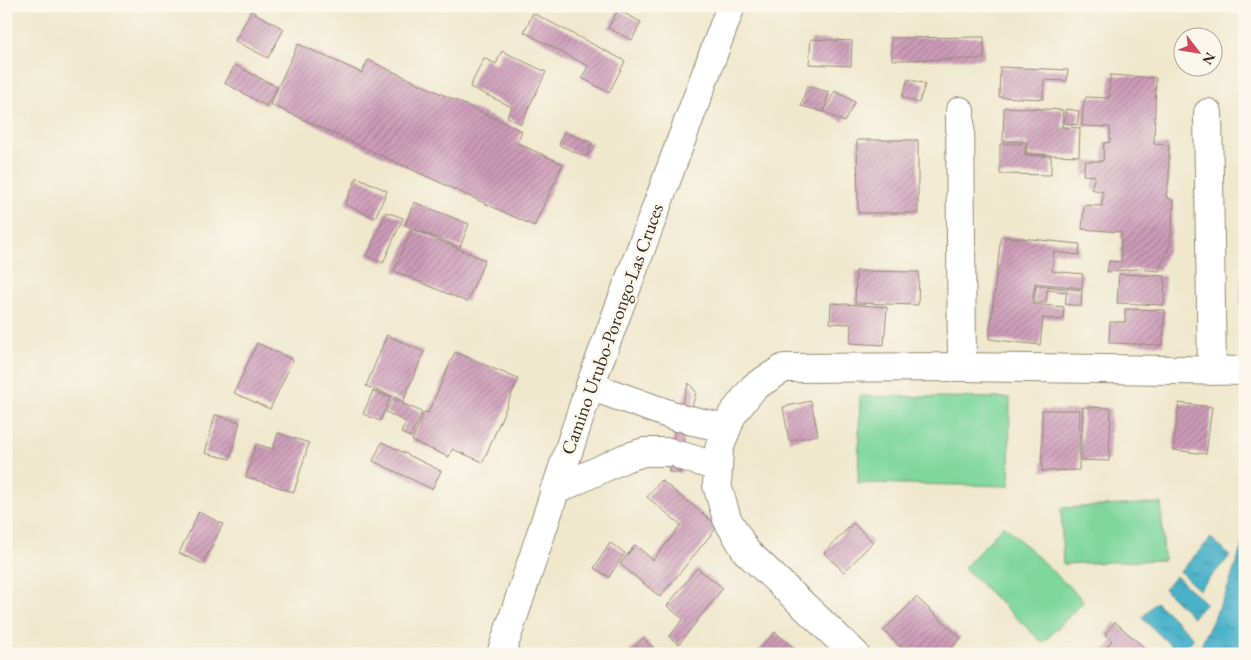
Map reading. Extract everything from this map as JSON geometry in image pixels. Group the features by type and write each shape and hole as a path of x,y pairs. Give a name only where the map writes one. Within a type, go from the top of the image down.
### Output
{"street":[{"name":"Camino Urubo-Porongo-Las Cruces","path":"501,654 590,386 731,6"},
{"path":"960,111 962,367"},
{"path":"1208,113 1212,371"},
{"path":"855,654 746,551 727,519 717,485 719,449 732,415 754,387 784,368 962,367 1245,371"},
{"path":"590,386 683,419 726,428"},
{"path":"554,491 644,452 676,454 718,467"}],"green space":[{"path":"860,396 1010,398 1009,486 858,483"},
{"path":"1161,503 1164,560 1063,564 1061,508"},
{"path":"1004,525 1084,601 1043,643 964,568"}],"water":[{"path":"1245,537 1245,654 1199,654 1204,638 1226,593"},
{"path":"1211,538 1230,556 1199,590 1180,572"},
{"path":"1176,576 1206,604 1193,617 1164,589"},
{"path":"1156,602 1194,638 1180,654 1142,618"}],"building":[{"path":"618,10 641,22 632,40 608,28"},
{"path":"251,11 284,29 268,58 235,41"},
{"path":"533,13 625,61 609,93 582,78 588,66 524,32"},
{"path":"984,37 984,59 892,60 891,38"},
{"path":"811,39 852,41 851,66 809,64"},
{"path":"298,44 362,73 368,60 522,131 517,143 563,164 534,226 270,104"},
{"path":"502,51 546,72 521,124 507,117 512,107 470,87 484,58 496,64"},
{"path":"235,65 277,87 266,106 225,83"},
{"path":"1000,67 1068,70 1067,81 1044,80 1043,99 999,97"},
{"path":"1110,75 1156,78 1154,144 1169,145 1169,180 1166,197 1174,201 1170,245 1159,271 1136,269 1107,272 1109,261 1121,262 1121,232 1082,229 1084,205 1102,206 1103,192 1091,189 1095,176 1083,175 1085,161 1103,161 1104,143 1110,142 1110,127 1082,126 1083,107 1086,97 1109,98"},
{"path":"908,79 925,84 919,103 902,97"},
{"path":"807,86 829,92 824,112 801,106"},
{"path":"835,91 855,102 844,122 824,112"},
{"path":"1004,107 1063,110 1062,127 1080,128 1079,156 1026,154 1027,142 1003,141"},
{"path":"1066,109 1079,111 1077,125 1064,123"},
{"path":"564,132 592,143 586,157 559,145"},
{"path":"857,140 918,140 918,213 858,213"},
{"path":"1000,144 1025,144 1025,156 1051,156 1051,175 1000,174"},
{"path":"357,177 387,191 375,218 345,204"},
{"path":"414,202 469,224 460,247 405,225"},
{"path":"386,212 403,218 383,263 367,256"},
{"path":"412,229 485,260 467,302 394,271"},
{"path":"1001,236 1080,244 1079,255 1054,252 1052,271 1083,274 1082,288 1035,283 1032,304 1064,307 1063,320 1043,318 1040,345 989,339"},
{"path":"856,271 919,272 918,305 855,303"},
{"path":"1119,274 1165,276 1164,305 1117,303"},
{"path":"1241,276 1245,277 1245,304 1240,303"},
{"path":"1036,285 1082,290 1081,306 1065,304 1067,292 1047,290 1046,303 1034,302"},
{"path":"831,303 887,307 884,345 850,343 851,324 830,323"},
{"path":"1125,309 1165,310 1163,345 1109,343 1110,322 1125,322"},
{"path":"1242,309 1245,309 1245,347 1242,347"},
{"path":"387,335 424,352 403,401 366,386"},
{"path":"257,343 293,360 270,409 234,393"},
{"path":"455,352 518,379 483,462 452,449 449,457 412,441 424,412 428,413"},
{"path":"689,383 696,392 684,437 681,473 669,472 669,452 677,417"},
{"path":"373,391 390,398 380,421 363,414"},
{"path":"392,399 422,412 411,437 401,433 406,422 386,412"},
{"path":"811,401 818,435 789,441 783,407"},
{"path":"1179,403 1212,407 1206,454 1173,450"},
{"path":"1083,407 1111,408 1109,461 1081,460"},
{"path":"1042,410 1080,410 1079,470 1042,471"},
{"path":"215,415 240,422 230,459 205,453"},
{"path":"278,433 309,443 294,492 246,477 256,444 273,449"},
{"path":"382,442 441,471 432,489 373,461"},
{"path":"661,480 718,526 660,597 620,564 635,545 653,560 681,525 647,497"},
{"path":"199,512 223,524 203,564 179,553"},
{"path":"853,523 873,542 844,572 824,553"},
{"path":"610,543 625,553 609,577 594,568"},
{"path":"697,568 723,588 679,644 669,637 683,619 667,606"},
{"path":"916,597 961,638 946,654 908,654 884,631"},
{"path":"1115,622 1148,651 1145,654 1101,654 1112,641 1105,634"},
{"path":"775,632 801,654 756,654"},
{"path":"643,638 660,654 628,654"}]}
